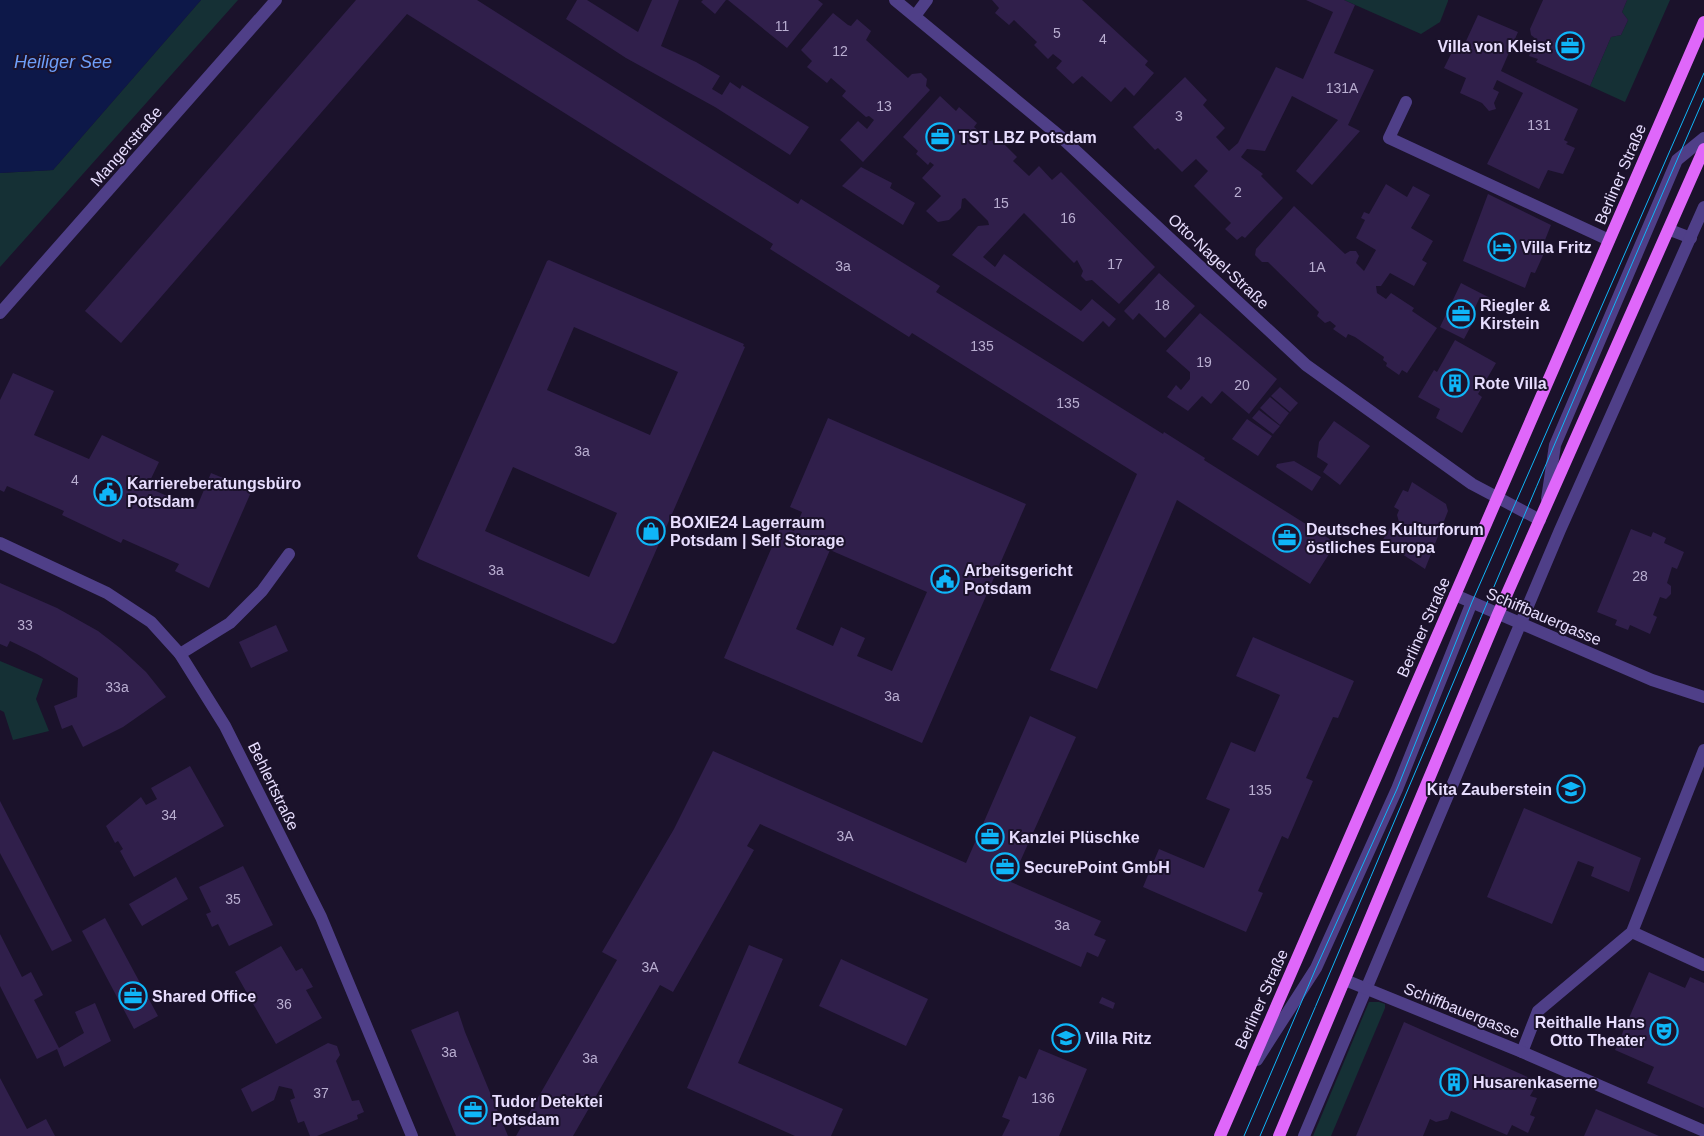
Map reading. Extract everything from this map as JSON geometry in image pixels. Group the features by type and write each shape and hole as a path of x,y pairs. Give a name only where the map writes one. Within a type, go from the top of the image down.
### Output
{"main road":[{"name":"Berliner Straße","path":"1220,1136 1704,22"},
{"path":"1279,1136 1498,614 1670,230 1704,149"}],"street":[{"name":"Mangerstraße","path":"0,313 276,0"},
{"name":"Otto-Nagel-Straße","path":"895,0 1062,138 1306,365 1472,484 1497,498 1543,515"},
{"path":"915,16 927,0"},
{"path":"1406,102 1389,138 1609,240"},
{"path":"1543,515 1555,445 1598,340 1677,160 1704,138"},
{"path":"1304,1136 1586,469 1704,207"},
{"path":"1670,230 1691,238"},
{"name":"Behlertstraße","path":"0,543 107,592 151,622 180,654 225,726 321,917 412,1136"},
{"path":"180,654 230,622 262,591 289,554"},
{"name":"Schiffbauergasse","path":"1455,595 1652,680 1704,697"},
{"path":"1241,1086 1316,968 1397,790 1472,602"},
{"path":"1522,1052 1538,1011 1632,932 1704,750"},
{"path":"1632,932 1704,965"},
{"name":"Schiffbauergasse","path":"1345,980 1522,1052 1704,1131"}],"green space":[{"path":"201,0 238,0 0,267 0,173 53,170"},
{"path":"1344,0 1448,1 1440,22 1421,34"},
{"path":"1627,0 1670,0 1625,102 1590,86 1611,37 1621,35 1628,20 1622,12"},
{"path":"0,661 43,679 36,699 49,731 13,740 4,712 0,710"},
{"path":"1369,1002 1385,1004 1385,1008 1331,1136 1313,1136"}],"water":[{"name":"Heiliger See","path":"0,0 201,0 53,170 0,173"}],"building":[{"path":"356,0 477,0 798,204 801,199 940,286 936,292 1163,434 1164,432 1205,458 1204,460 1336,543 1310,584 1177,500 1097,689 1050,670 1137,474 912,333 909,337 770,249 773,244 407,14 121,343 85,311"},
{"path":"577,0 587,0 638,32 652,0 679,0 661,46 696,62 720,76 712,89 722,95 730,82 740,89 742,85 809,127 790,155 715,107 626,58 566,19"},
{"path":"703,0 726,0 715,14 701,2"},
{"path":"728,0 818,0 823,4 787,48"},
{"path":"992,0 1082,0 1148,61 1145,65 1154,73 1134,96 1125,87 1111,102 1082,76 1073,84 1056,68 1062,61 1053,54 1048,59 1034,45 1037,42 1014,20 1009,25 995,13 999,8"},
{"path":"1306,0 1344,0 1355,5 1334,53 1374,70 1348,125 1360,131 1312,185 1296,171 1338,120 1292,96 1265,151 1247,149 1241,157 1263,174 1261,176 1283,198 1245,238 1242,236 1237,240 1225,229 1231,223 1194,186 1208,171 1196,159 1182,172 1158,148 1155,150 1133,127 1185,77 1207,100 1203,105 1225,128 1216,137 1229,151 1238,143 1276,67 1303,79 1333,12"},
{"name":"Villa von Kleist","path":"1543,0 1627,0 1622,12 1628,20 1621,35 1611,37 1590,86 1536,62 1538,59 1529,56 1536,39 1531,35 1530,29"},
{"path":"833,13 851,26 857,19 871,31 866,40 908,78 912,74 921,73 927,79 926,86 930,90 863,162 840,140 858,121 867,129 874,120 869,116 866,117 842,96 846,91 831,78 827,83 807,67 812,61 801,50"},
{"path":"1478,15 1518,32 1501,71 1578,109 1564,140 1568,142 1566,144 1575,148 1563,174 1548,170 1539,189 1487,164 1523,93 1497,80 1493,89 1499,92 1494,103 1496,109 1489,111 1482,103 1460,93 1466,78 1444,68 1454,48 1461,52"},
{"path":"940,96 956,111 959,107 977,123 974,127 990,141 999,139 1017,157 1013,161 1029,176 1039,166 1052,180 1061,172 1155,267 1119,304 1092,280 1086,281 1081,276 1083,271 1077,260 1074,263 1024,213 983,257 995,267 1004,254 1081,311 1092,299 1116,319 1109,327 1103,321 1083,342 952,255 978,226 989,225 988,221 965,198 962,199 961,208 949,220 938,222 926,211 941,196 922,178 934,165 930,162 928,165 916,154 918,151 903,137"},
{"path":"861,167 892,183 890,188 915,203 903,225 842,186"},
{"path":"1386,184 1407,197 1413,186 1430,195 1411,228 1433,241 1422,260 1427,263 1414,286 1390,273 1381,286 1376,286 1377,293 1386,299 1391,293 1414,308 1412,311 1437,328 1407,373 1402,370 1399,375 1386,366 1387,363 1383,360 1384,357 1355,337 1348,334 1346,338 1333,329 1336,326 1330,321 1325,323 1317,316 1319,312 1268,262 1262,262 1255,255 1256,249 1294,206 1345,254 1350,251 1356,251 1359,256 1356,263 1364,271 1376,250 1356,238 1365,220 1361,218 1364,212 1369,214"},
{"path":"1488,194 1551,225 1541,250 1545,251 1535,273 1531,272 1525,288 1463,261"},
{"path":"549,260 744,344 743,346 745,347 616,642 613,644 419,559 417,556","holes":["574,327 678,372 650,435 547,390","513,467 617,513 589,577 485,531"]},
{"path":"1159,273 1195,306 1165,338 1139,313 1133,320 1124,311"},
{"path":"1461,283 1490,298 1488,303 1479,299 1470,319 1474,320 1464,339 1440,327"},
{"path":"1200,313 1277,379 1249,414 1222,391 1211,404 1202,396 1188,411 1167,397 1176,385 1181,390 1190,379 1190,372 1166,351"},
{"name":"Rote Villa","path":"1455,340 1496,363 1478,394 1482,397 1462,433 1436,418 1440,409 1418,397 1434,370 1437,372"},
{"path":"13,373 54,391 34,435 89,459 102,435 159,462 147,487 196,509 211,473 252,490 209,588 175,571 179,564 123,539 121,543 62,515 64,511 7,486 4,492 0,490 0,400"},
{"path":"1280,387 1298,403 1290,412 1271,396"},
{"path":"1270,397 1289,413 1280,425 1260,408"},
{"path":"1259,410 1280,426 1273,434 1252,418"},
{"name":"Arbeitsgericht Potsdam","path":"828,418 1026,504 922,743 724,658 781,526 794,531 802,512 790,507","holes":["830,550 927,592 892,671 857,656 865,638 841,627 833,646 796,629"]},
{"path":"1247,419 1272,436 1258,456 1232,439"},
{"path":"1334,421 1370,446 1340,485 1323,472 1328,464 1317,457 1319,442"},
{"path":"1294,461 1321,477 1312,491 1276,467 1277,464"},
{"path":"1412,482 1446,504 1448,511 1425,569 1382,541 1394,522 1399,522 1397,515 1399,510 1394,507 1403,490 1408,492"},
{"path":"1631,529 1651,537 1653,532 1666,538 1664,543 1684,552 1677,569 1672,567 1667,583 1671,586 1671,594 1666,599 1660,597 1653,615 1657,617 1650,634 1630,625 1628,630 1615,625 1617,620 1597,612"},
{"path":"0,583 57,608 98,631 146,672 166,697 123,727 83,747 72,725 62,729 54,706 77,697 78,678 10,641 7,647 0,644"},
{"path":"276,625 288,651 251,668 239,642"},
{"path":"1253,637 1354,681 1338,718 1333,717 1306,778 1313,781 1288,839 1282,836 1258,891 1263,893 1246,932 1143,887 1159,849 1204,868 1230,809 1206,799 1231,742 1255,752 1280,695 1236,676"},
{"path":"1030,716 1076,737 1011,882 1101,921 1094,935 1106,940 1098,957 1087,952 1081,967 760,824 747,846 754,850 673,992 660,985 573,1136 516,1136 617,960 602,952 674,829 713,751 966,863"},
{"path":"190,766 224,826 134,877 120,851 123,849 118,841 115,843 106,826 141,797 146,805 157,799 151,788"},
{"path":"0,801 72,941 52,951 0,853"},
{"path":"1524,808 1641,858 1629,892 1591,876 1594,867 1578,861 1552,924 1487,897"},
{"path":"243,866 273,925 229,946 218,924 212,927 206,914 211,912 199,887"},
{"path":"176,877 188,899 142,926 129,904"},
{"path":"105,918 158,1016 134,1029 82,931"},
{"path":"0,934 22,977 31,972 43,995 34,1000 59,1048 84,1033 75,1012 95,1003 111,1041 64,1067 57,1049 37,1059 0,986"},
{"path":"749,945 783,959 738,1063 843,1109 831,1136 795,1136 687,1088"},
{"path":"281,946 296,971 302,968 313,987 306,990 322,1018 276,1044 235,972"},
{"path":"841,959 928,999 906,1046 819,1006"},
{"name":"Reithalle Hans Otto Theater","path":"1649,972 1685,988 1690,977 1704,983 1704,1108 1647,1083 1654,1067 1615,1050"},
{"path":"1102,997 1115,1003 1113,1009 1099,1003"},
{"path":"458,1011 508,1136 456,1136 411,1030"},
{"name":"Husarenkaserne","path":"1404,1022 1532,1079 1528,1086 1534,1089 1530,1096 1537,1098 1530,1115 1535,1117 1528,1133 1512,1125 1507,1135 1451,1111 1448,1119 1436,1122 1430,1119 1423,1136 1356,1136"},
{"path":"328,1043 337,1046 340,1055 336,1061 352,1101 359,1100 364,1112 357,1115 358,1119 317,1136 310,1136 304,1121 298,1123 290,1100 295,1098 292,1089 279,1086 274,1100 252,1112 241,1089"},
{"path":"1039,1049 1087,1069 1059,1136 1002,1136 1010,1120 1002,1117 1019,1076 1026,1079"},
{"path":"0,1078 27,1129 46,1119 55,1136 0,1136"},
{"path":"1596,1109 1659,1136 1584,1136"}],"tram line":[{"path":"1244,1136 1316,968 1397,789 1472,602 1704,73"},
{"path":"1260,1136 1704,98"}],"place":[{"name":"Villa von Kleist","path":"1570,46"},
{"name":"TST LBZ Potsdam","path":"940,137"},
{"name":"Villa Fritz","path":"1502,247"},
{"name":"Riegler & Kirstein","path":"1461,314"},
{"name":"Rote Villa","path":"1455,383"},
{"name":"Karriereberatungsbüro Potsdam","path":"108,492"},
{"name":"BOXIE24 Lagerraum Potsdam | Self Storage","path":"651,531"},
{"name":"Deutsches Kulturforum östliches Europa","path":"1287,538"},
{"name":"Arbeitsgericht Potsdam","path":"945,579"},
{"name":"Kita Zauberstein","path":"1571,789"},
{"name":"Kanzlei Plüschke","path":"990,837"},
{"name":"SecurePoint GmbH","path":"1005,867"},
{"name":"Shared Office","path":"133,996"},
{"name":"Reithalle Hans Otto Theater","path":"1664,1031"},
{"name":"Villa Ritz","path":"1066,1038"},
{"name":"Husarenkaserne","path":"1454,1082"},
{"name":"Tudor Detektei Potsdam","path":"473,1110"}]}
